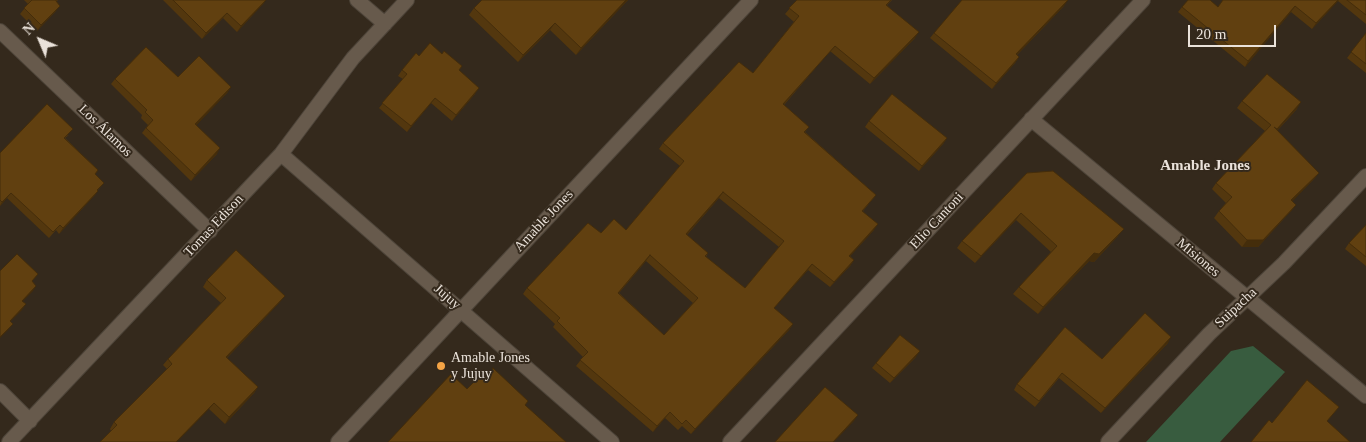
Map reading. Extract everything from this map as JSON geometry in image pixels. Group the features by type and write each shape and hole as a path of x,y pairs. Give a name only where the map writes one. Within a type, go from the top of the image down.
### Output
{"street":[{"path":"357,0 385,24"},
{"name":"Tomas Edison","path":"10,442 281,154 353,58 408,0"},
{"name":"Amable Jones","path":"338,442 751,0"},
{"name":"Elio Cantoni","path":"730,442 1143,0"},
{"name":"Los Álamos","path":"0,31 210,231"},
{"name":"Misiones","path":"1031,120 1366,396"},
{"name":"Jujuy","path":"281,154 612,442"},
{"name":"Suipacha","path":"1108,442 1209,334 1284,263 1366,176"},
{"path":"0,391 30,421"}],"green space":[{"path":"1253,346 1285,372 1220,442 1146,442 1231,351"}],"building":[{"path":"32,0 56,0 60,6 41,25 24,8"},
{"path":"173,0 266,0 241,26 227,13 206,33"},
{"path":"482,0 626,0 581,48 555,23 523,55 474,8"},
{"path":"797,0 891,0 886,5 919,32 874,78 835,46 783,104 809,127 804,132 876,195 862,211 878,224 849,256 854,260 834,282 812,264 774,308 793,324 695,429 686,420 682,424 670,412 657,426 580,360 588,352 557,321 560,318 527,288 588,223 601,233 614,219 626,230 684,161 663,143 739,62 753,73 799,16 789,8","holes":["723,192 784,241 745,288 705,256 708,253 686,234","650,255 698,298 664,335 618,293"]},
{"path":"962,0 1068,0 1016,54 1019,57 996,83 934,33"},
{"path":"1188,0 1210,0 1218,7 1223,0 1338,0 1316,23 1295,6 1248,61 1182,7"},
{"path":"1347,0 1366,0 1366,15"},
{"path":"1366,33 1366,64 1351,52"},
{"path":"430,43 442,54 444,51 462,66 459,70 479,88 456,115 435,98 411,126 382,103 407,74 402,70 416,53 419,56"},
{"path":"146,47 178,77 199,56 231,87 195,124 220,148 195,175 146,128 153,120 145,112 147,110 115,79"},
{"path":"1267,74 1301,102 1277,129 1274,127 1319,173 1291,200 1296,205 1263,240 1247,240 1219,211 1232,197 1216,183 1271,125 1242,101"},
{"path":"892,94 947,138 922,166 869,121"},
{"path":"47,104 73,129 64,138 98,170 95,174 104,183 63,228 60,225 53,232 11,193 2,202 0,200 0,153"},
{"path":"1053,171 1124,229 1099,254 1094,253 1043,307 1019,287 1057,246 1021,213 981,256 962,241 1027,173"},
{"path":"1366,225 1366,257 1349,243"},
{"path":"236,250 285,296 226,357 258,387 229,417 214,403 176,442 100,442 117,425 114,422 172,364 168,359 226,298 207,280"},
{"path":"17,254 38,274 32,281 36,286 22,301 26,304 10,321 13,324 0,337 0,271"},
{"path":"1145,313 1171,337 1105,408 1062,373 1039,401 1017,384 1065,327 1102,359"},
{"path":"900,335 920,351 894,378 876,363"},
{"path":"493,368 528,401 525,405 566,442 388,442 451,374 467,389 479,377 482,380"},
{"path":"1307,380 1339,407 1327,421 1350,442 1251,442 1269,420 1272,423"},
{"path":"825,387 858,415 833,442 775,442"}],"place":[{"name":"Amable Jones y Jujuy","path":"441,366"}],"district":[{"name":"Amable Jones","path":"1205,166"}]}
